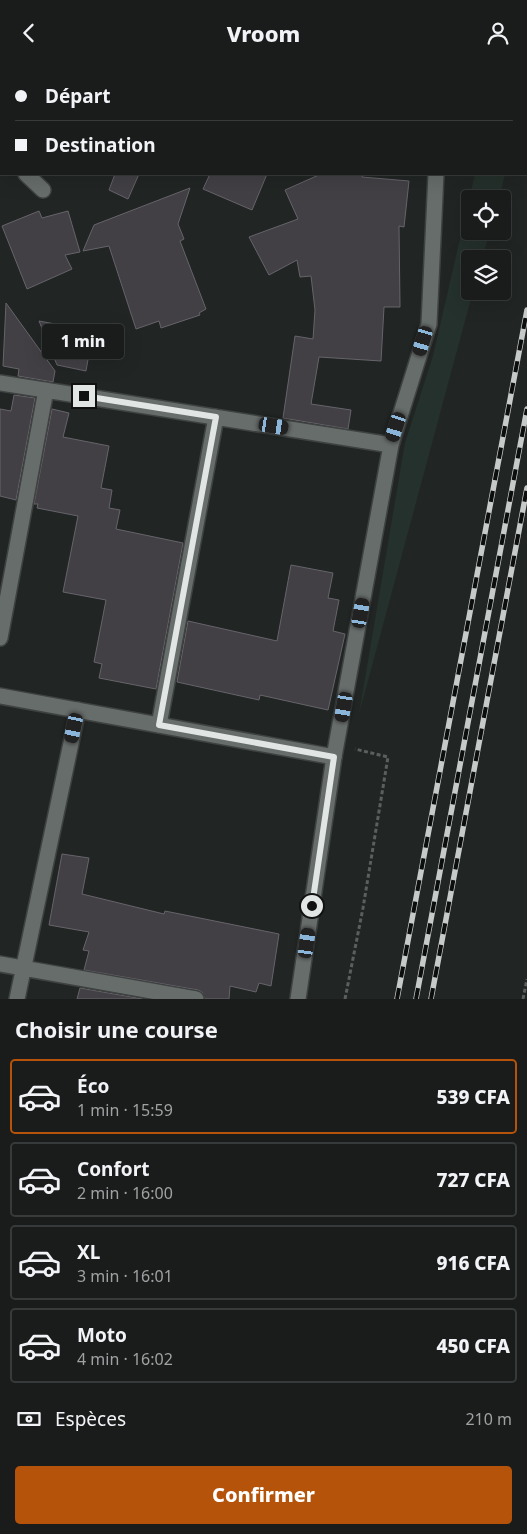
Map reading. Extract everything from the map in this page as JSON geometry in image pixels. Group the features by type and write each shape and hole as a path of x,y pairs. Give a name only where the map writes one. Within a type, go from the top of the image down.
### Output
{"street":[{"path":"27,175 43,191"},
{"path":"298,999 336,751 391,445 429,324 436,175"},
{"path":"0,383 391,445"},
{"path":"0,638 46,390"},
{"path":"159,725 216,417"},
{"path":"0,696 159,725 336,751"},
{"path":"17,999 78,710"},
{"path":"0,964 196,999"}],"path":[{"path":"336,751 388,757 363,908 345,999"},
{"path":"523,999 527,979"}],"shaded area":[{"path":"475,175 505,175 501,190 471,190"},
{"path":"461,235 461,240 487,240 485,250 461,250 461,300 471,300 359,714 405,443 433,356"}],"building":[{"path":"115,175 139,175 128,199 109,190"},
{"path":"210,175 267,175 252,210 203,189"},
{"path":"319,175 363,175 362,177 409,181 404,227 399,226 400,307 384,307 381,361 319,357 311,404 351,410 348,429 283,418 295,336 313,339 315,310 311,276 300,277 297,260 269,275 249,237 298,219 285,190"},
{"path":"190,188 178,224 184,239 180,241 206,309 199,313 200,315 161,328 159,321 136,329 109,246 83,251 94,225"},
{"path":"39,211 42,218 68,211 80,252 65,255 72,269 27,289 2,226"},
{"path":"6,303 55,371 53,382 18,376 19,369 3,366"},
{"path":"39,321 93,331 86,371 57,365"},
{"path":"14,395 35,398 16,500 0,496 0,409 11,411"},
{"path":"52,409 69,413 63,437 109,446 101,488 112,490 109,508 120,510 116,529 183,543 156,689 99,678 102,664 94,662 106,600 63,592 78,516 37,508 38,504 34,504"},
{"path":"291,565 333,573 328,598 339,600 333,631 345,634 328,710 260,695 259,700 177,682 188,621 277,641"},
{"path":"62,854 89,858 82,894 164,914 165,911 279,934 271,986 259,983 256,992 230,986 229,999 205,999 202,992 198,990 84,970 89,951 83,950 89,932 49,925"},
{"path":"80,988 143,999 77,999"}],"railway":[{"path":"397,999 527,310"},
{"path":"416,999 527,409"},
{"path":"431,999 527,488"}],"route":[{"path":"84,396 216,417 159,725 334,757 312,906"}]}
